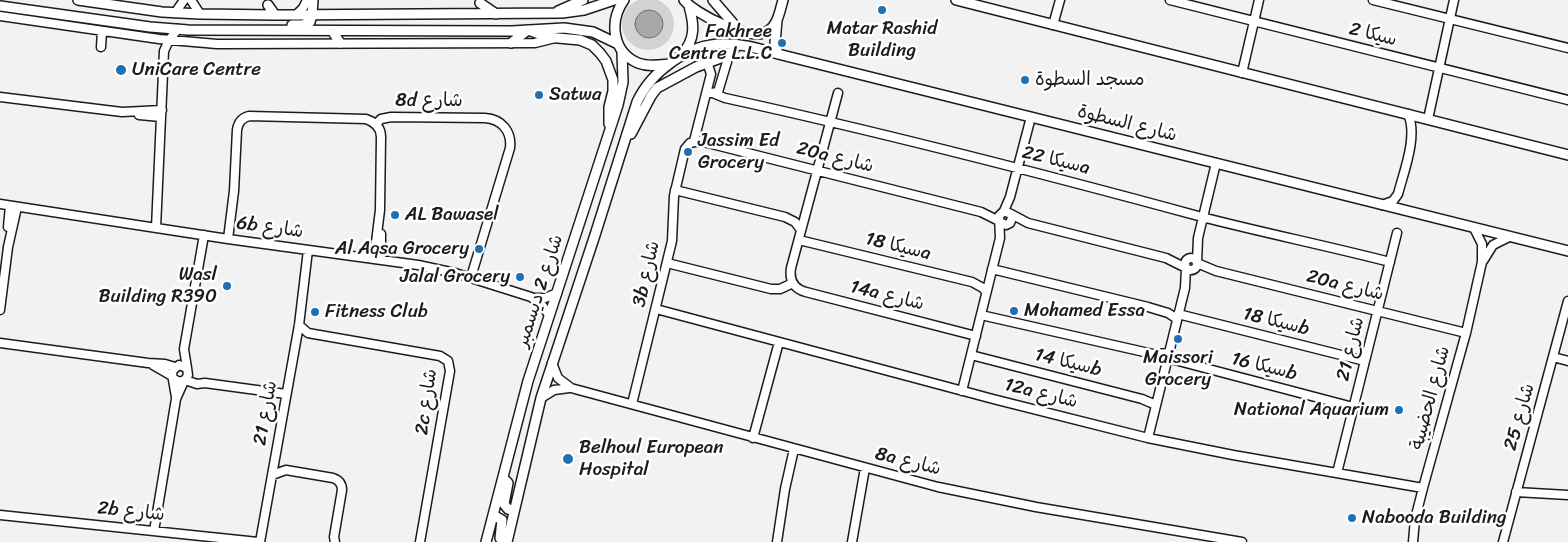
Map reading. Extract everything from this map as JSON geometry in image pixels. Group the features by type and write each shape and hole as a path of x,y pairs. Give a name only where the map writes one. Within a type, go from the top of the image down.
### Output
{"main road":[{"path":"78,0 175,13 275,15 551,14 584,10 614,0"},
{"path":"144,0 149,10"},
{"path":"255,31 269,26 306,25 310,22 312,15 313,0"},
{"path":"551,14 584,0"},
{"name":"شارع 2 ديسمبر","path":"486,542 528,381 618,105 622,82 620,48 614,32 615,18 624,0"},
{"path":"713,0 739,30"},
{"path":"778,54 775,43 777,20 783,0"},
{"path":"956,0 1568,154"},
{"path":"480,3 496,14"},
{"path":"686,3 718,22 739,30 762,34 770,30 777,20"},
{"path":"679,58 692,40 694,23 686,3"},
{"path":"268,5 275,15"},
{"path":"0,6 150,27 178,29 333,32 574,28 600,34 638,62 648,65 670,64"},
{"path":"529,30 548,38 574,38 586,42 597,49 606,62 614,85 609,108 609,130"},
{"path":"511,43 529,30"},
{"path":"333,32 340,43"},
{"path":"624,147 650,96 657,88 707,62 722,58 729,54 738,44"},
{"name":"شارع السطوة","path":"679,58 709,45 738,44 1568,251"},
{"name":"شارع 2 ديسمبر","path":"505,542 540,398 624,147 632,116 642,92 654,76 679,58"},
{"path":"504,478 508,484 504,504 508,509 513,510"},
{"path":"493,516 502,520 500,538 505,542"}],"street":[{"path":"175,13 184,0"},
{"path":"191,0 200,14"},
{"path":"296,15 303,8 307,0"},
{"path":"313,0 324,15"},
{"path":"1054,25 1060,0"},
{"name":"سيكا 2","path":"1170,0 1568,100"},
{"path":"1242,72 1258,0"},
{"path":"1373,0 1568,48"},
{"path":"1428,119 1454,0"},
{"path":"0,16 159,39 217,44 540,43 556,38"},
{"path":"150,27 159,39 164,52"},
{"path":"156,228 164,52 169,40 178,29"},
{"path":"101,48 102,31"},
{"path":"711,93 718,90 729,54"},
{"path":"694,142 711,93 711,72 707,62"},
{"path":"667,263 771,289 793,283 791,268 838,92"},
{"name":"سيكا 22a","path":"711,93 724,98 1017,168 1203,217 1390,262"},
{"path":"0,97 122,112 161,114"},
{"path":"1382,205 1393,201 1398,194 1412,136 1412,125 1408,114"},
{"name":"8d شارع","path":"231,239 237,137 244,120 249,116 362,119 370,120 376,124 381,119 391,117 485,118 499,122 508,132 510,148 471,278"},
{"path":"1007,212 1031,117"},
{"path":"376,124 382,137 378,259"},
{"name":"20a شارع","path":"694,142 700,141 981,212 1004,222 1028,223 1466,333"},
{"name":"3b شارع","path":"632,404 667,263 673,233 675,190 684,150 694,142"},
{"path":"1148,438 1216,163"},
{"path":"675,190 785,217 795,222 801,230"},
{"name":"6b شارع","path":"0,204 418,265 471,278 532,297 545,298 557,293"},
{"path":"0,310 13,206"},
{"name":"20a شارع","path":"981,212 1007,212 1028,223"},
{"path":"1004,222 1012,218 1007,212"},
{"path":"962,391 1004,222 1000,214 1007,212"},
{"name":"شارع الحضيبة","path":"1413,542 1415,519 1466,333 1482,262 1482,244 1474,228"},
{"name":"شارع 21","path":"1336,473 1397,233"},
{"path":"176,399 172,372 184,349 204,235"},
{"name":"شارع الحضيبة","path":"1482,262 1493,245 1509,237"},
{"name":"سيكا 18a","path":"799,240 972,282 983,288 986,292"},
{"name":"شارع 21","path":"259,542 311,250"},
{"name":"سيكا 18b","path":"992,269 1365,361"},
{"name":"14a شارع","path":"793,283 798,289 806,292 976,336"},
{"name":"6b شارع","path":"532,297 542,304 549,315"},
{"name":"شارع 25","path":"1503,542 1568,301"},
{"name":"12a شارع","path":"656,309 962,391 1148,438 1423,488"},
{"name":"سيكا 16b","path":"981,315 1168,356 1353,407"},
{"name":"2c شارع","path":"299,325 308,333 440,356 448,361 450,371 420,542"},
{"path":"0,342 159,363 176,367 182,366 186,376 206,383 286,394"},
{"path":"752,438 779,342"},
{"path":"154,531 176,399 186,376 184,349"},
{"name":"سيكا 14b","path":"971,355 1142,399 1156,406"},
{"path":"1553,357 1568,361"},
{"path":"148,363 179,382 186,376"},
{"path":"552,363 558,378 571,388"},
{"name":"8a شارع","path":"540,398 554,390 571,388 938,487 1006,501 1242,542"},
{"path":"777,542 785,489 794,449"},
{"path":"852,542 865,468"},
{"path":"272,475 282,471 290,471 338,480 342,485 342,490 334,536 335,542"},
{"path":"1516,492 1568,495"},
{"name":"2b شارع","path":"0,515 259,542"}],"shaded area":[{"path":"643,-2 653,-2 663,2 670,9 674,24 670,39 663,46 653,50 643,50 633,46 626,39 622,29 622,19 626,9 633,2"},
{"path":"649,10 659,14 663,24 659,34 649,38 639,34 635,24 639,14"}],"place":[{"name":"Matar Rashid Building","path":"882,10"},
{"name":"Fakhree Centre L.L.C","path":"782,43"},
{"name":"UniCare Centre","path":"121,70"},
{"name":"مسجد السطوة","path":"1025,80"},
{"name":"Satwa","path":"539,95"},
{"name":"Jassim Ed Grocery","path":"688,152"},
{"name":"AL Bawasel","path":"395,215"},
{"name":"Al Aqsa Grocery","path":"479,249"},
{"name":"Jalal Grocery","path":"520,277"},
{"name":"Wasl Building R390","path":"227,286"},
{"name":"Mohamed Essa","path":"1014,311"},
{"name":"Fitness Club","path":"315,312"},
{"name":"Maissori Grocery","path":"1178,339"},
{"name":"National Aquarium","path":"1399,410"},
{"name":"Belhoul European Hospital","path":"568,459"},
{"name":"Nabooda Building","path":"1352,518"}]}
